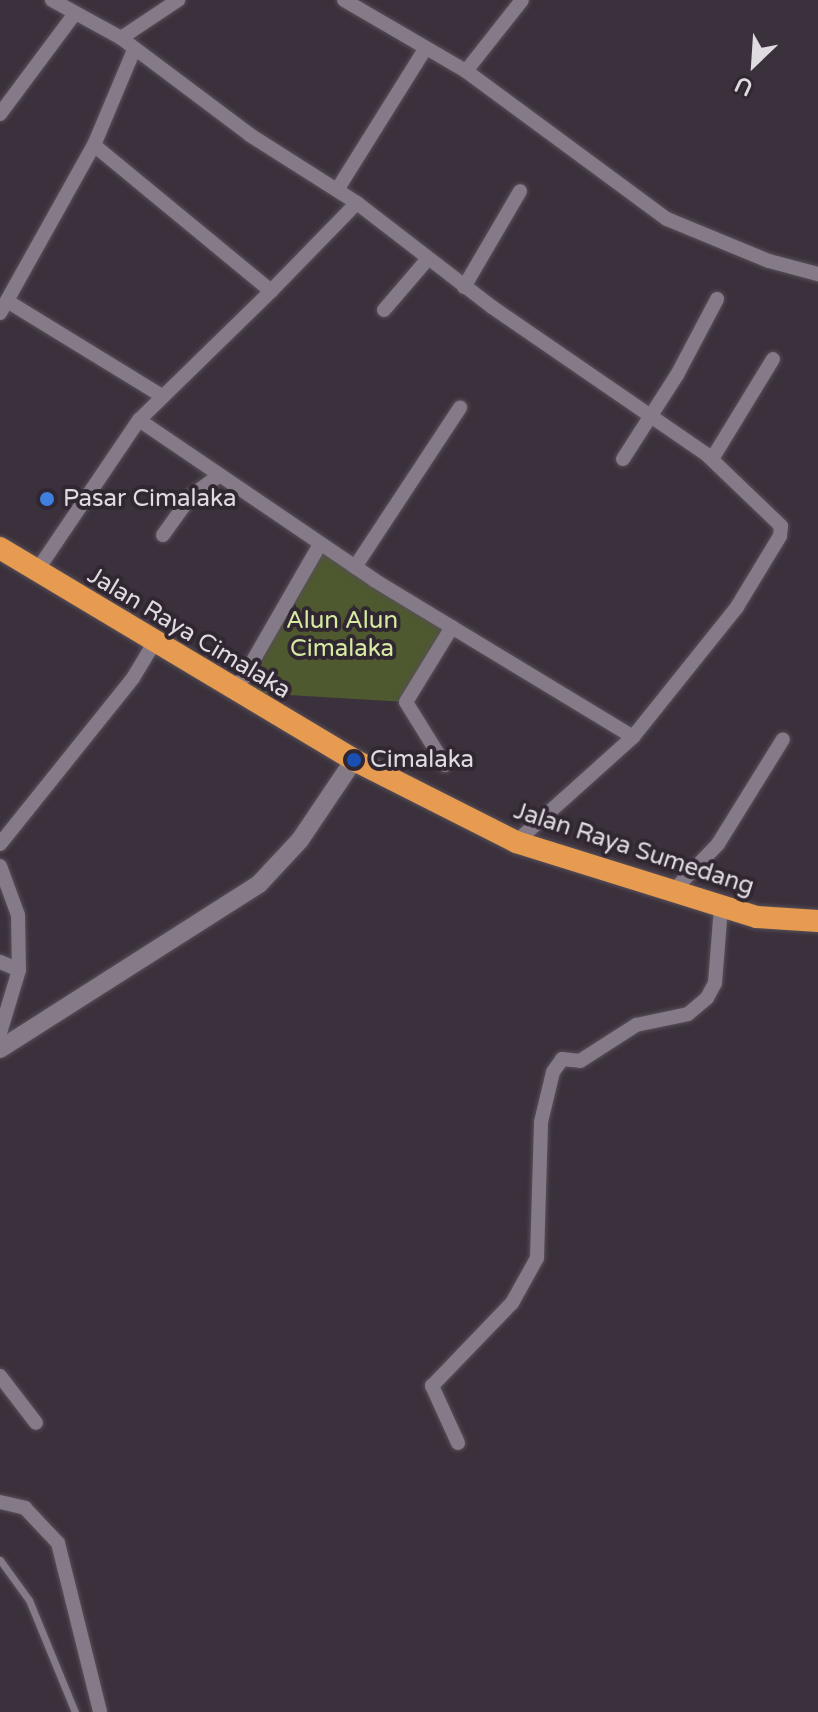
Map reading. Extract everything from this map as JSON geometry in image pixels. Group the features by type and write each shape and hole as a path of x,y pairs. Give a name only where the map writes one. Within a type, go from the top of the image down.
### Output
{"highway":[{"name":"Jalan Raya Cimalaka","path":"0,548 235,692 354,760"},
{"name":"Jalan Raya Sumedang","path":"354,760 516,842 757,917 818,921"}],"street":[{"path":"52,0 73,16 121,38 250,135 357,203 426,261 712,459 777,519 780,536 707,649 633,737 516,842"},
{"path":"121,38 178,0"},
{"path":"344,0 466,71 667,219 769,261 818,274"},
{"path":"466,71 522,0"},
{"path":"0,114 73,16"},
{"path":"337,190 425,49"},
{"path":"134,50 94,145 3,307 162,396"},
{"path":"94,145 271,291"},
{"path":"464,287 520,191"},
{"path":"36,572 139,420 357,203"},
{"path":"384,310 426,261"},
{"path":"623,459 717,299"},
{"path":"712,459 773,359"},
{"path":"355,567 460,408"},
{"path":"139,420 355,567 633,737"},
{"path":"163,535 191,496 219,476"},
{"path":"235,692 320,544"},
{"path":"445,765 406,702 452,627"},
{"path":"1,843 125,688 154,643"},
{"path":"673,891 718,844 783,739"},
{"path":"4,1042 259,884 300,840 354,760"},
{"path":"0,866 18,915 19,970 4,1042"},
{"path":"458,1443 432,1386 512,1303 537,1258 540,1131 551,1075 562,1059 580,1061 636,1025 688,1014 707,998 715,983 721,906"},
{"path":"0,962 19,970"},
{"path":"0,1376 36,1423"},
{"path":"0,1502 25,1508 51,1530 62,1552 100,1712"}],"lane":[{"path":"0,1560 35,1611 75,1712"}],"green space":[{"name":"Alun Alun Cimalaka","path":"320,544 452,627 406,702 235,692"}],"place":[{"name":"Pasar Cimalaka","path":"47,499"},
{"name":"Cimalaka","path":"354,760"}]}
